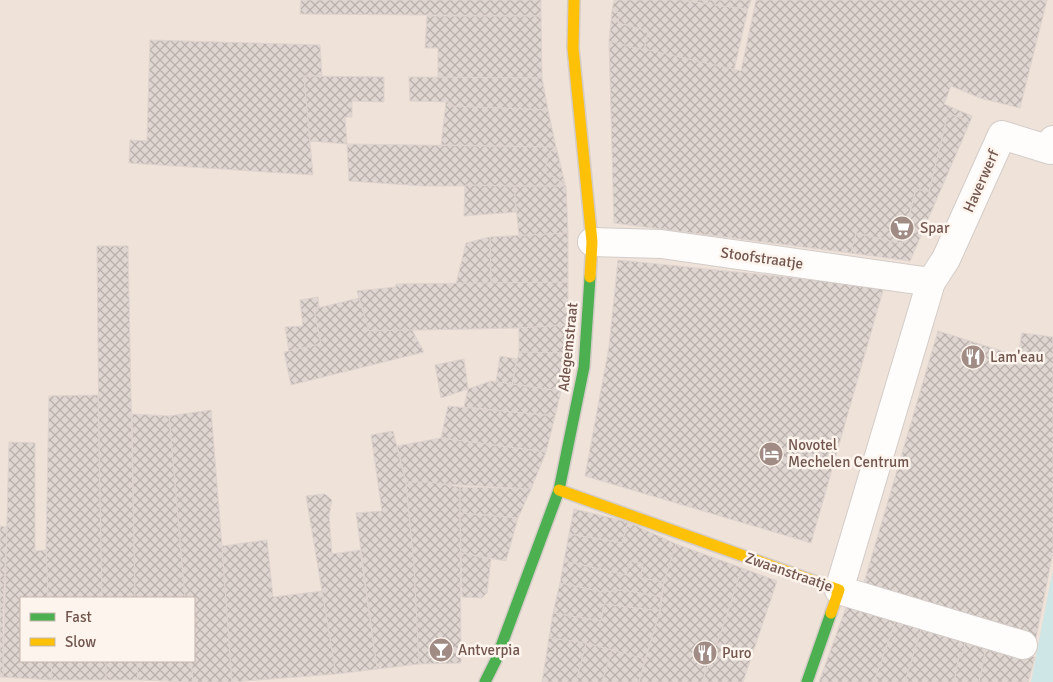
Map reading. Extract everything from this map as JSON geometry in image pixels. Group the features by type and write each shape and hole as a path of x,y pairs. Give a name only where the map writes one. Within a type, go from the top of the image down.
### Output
{"street":[{"name":"Adegemstraat","path":"485,682 496,660 558,490 584,366 592,242 573,48 574,0"},
{"name":"Haverwerf","path":"931,282 946,260 1002,136 1050,150 1053,140"},
{"name":"Stoofstraatje","path":"592,242 661,244 931,282"},
{"path":"807,682 839,590 931,282"},
{"name":"Zwaanstraatje","path":"558,490 839,590 1023,645"}],"shaded area":[{"path":"0,0 1053,0 1053,682 0,682"}],"water":[{"path":"1053,569 1053,682 1031,682"}],"building":[{"path":"301,0 541,0 541,16 300,14"},
{"path":"614,0 682,0 707,4 708,0 715,0 715,5 748,9 734,70 644,50 648,31 618,23 620,13 612,11"},
{"path":"682,0 708,0 707,4"},
{"path":"715,0 751,0 748,9 715,5"},
{"path":"756,0 1047,0 1020,108 980,98 951,86 944,104 972,116 970,122 948,113 929,192 916,189 902,244 856,233 851,253 614,223 609,41 741,71"},
{"path":"612,11 620,13 618,23 648,31 644,50 609,41"},
{"path":"427,16 541,16 542,78 438,77 438,48 425,48"},
{"path":"150,40 320,45 322,76 304,76 313,175 129,163 130,140 147,141"},
{"path":"304,76 384,77 384,102 352,101 352,117 345,117 347,144 310,141"},
{"path":"409,77 542,78 548,110 449,106 449,102 410,101"},
{"path":"446,102 449,102 449,106 548,110 556,147 441,145"},
{"path":"948,113 970,122 910,261 851,253 856,233 902,244 916,189 929,192"},
{"path":"347,144 556,147 557,150 550,151 544,173 553,176 566,186 424,186 349,181"},
{"path":"557,150 565,184 553,176 544,173 550,151"},
{"path":"465,185 514,186 516,212 464,216"},
{"path":"514,186 566,186 568,233 519,236"},
{"path":"568,233 568,282 491,284 490,237"},
{"path":"490,237 491,284 456,284 466,243"},
{"path":"97,246 128,246 135,597 102,597"},
{"path":"618,260 884,287 811,543 585,476 609,347"},
{"path":"568,282 568,325 519,328 369,331 357,291 396,287 396,284"},
{"path":"318,297 319,307 314,309 321,344 289,351 285,327 303,326 300,300"},
{"path":"359,298 369,331 412,330 424,352 291,385 284,352 321,344 314,309"},
{"path":"568,325 565,353 519,352 519,328"},
{"path":"938,331 1018,356 1022,333 1053,337 1053,552 1036,638 863,586"},
{"path":"519,352 565,353 561,391 512,384"},
{"path":"500,356 517,359 512,384 496,382"},
{"path":"464,359 468,389 441,398 435,365"},
{"path":"491,381 561,391 555,416 464,407 468,389"},
{"path":"98,395 102,597 48,597 46,550 49,396"},
{"path":"448,406 555,416 546,452 441,438"},
{"path":"211,410 232,682 193,682 191,662 195,662 195,597 185,597 169,416"},
{"path":"132,414 169,416 185,597 135,597"},
{"path":"393,431 406,484 414,565 419,664 377,669 356,513 382,511 371,435"},
{"path":"441,438 546,452 531,489 406,482 397,446"},
{"path":"9,442 35,443 35,551 46,550 48,597 20,597 20,662 51,662 52,680 3,677"},
{"path":"406,482 429,482 460,487 461,663 419,664 414,565"},
{"path":"460,487 531,489 518,518 460,513"},
{"path":"325,494 332,500 329,516 332,554 360,550 377,669 336,674 306,496"},
{"path":"574,509 628,522 622,543 569,534"},
{"path":"460,513 518,518 506,561 461,553"},
{"path":"628,522 676,544 664,582 640,578 643,564 630,561 626,575 564,561 569,534 622,543"},
{"path":"0,526 7,527 3,610 0,610"},
{"path":"267,540 273,597 322,591 336,674 232,682 222,546"},
{"path":"676,544 742,568 724,624 702,682 639,682 660,611 664,582"},
{"path":"461,553 491,559 487,593 482,598 462,597"},
{"path":"564,561 626,575 630,561 643,564 640,578 664,582 661,597 623,590 603,592 560,583"},
{"path":"742,568 777,581 743,682 702,682 724,624"},
{"path":"560,583 603,592 623,590 661,597 660,611 604,604 601,621 553,613"},
{"path":"850,597 898,614 874,682 819,682"},
{"path":"604,604 660,611 645,659 586,643 549,638 553,613 601,621"},
{"path":"0,610 3,610 3,677 0,677"},
{"path":"898,614 923,623 905,682 874,682"},
{"path":"923,623 967,637 962,656 959,656 954,682 905,682"},
{"path":"967,637 987,644 979,682 954,682 959,656 962,656"},
{"path":"549,638 586,643 576,682 542,682"},
{"path":"586,643 612,650 602,682 576,682"},
{"path":"987,644 1035,657 1028,682 979,682"},
{"path":"612,650 645,659 639,682 602,682"},
{"path":"51,662 106,662 106,680 52,680"},
{"path":"106,662 137,662 138,680 106,680"},
{"path":"137,662 191,662 193,682 138,680"}],"traffic: fast":[{"path":"485,682 496,660 559,490 584,367 590,277"},
{"path":"807,682 831,613"}],"traffic: slow":[{"path":"574,0 573,48 592,242 590,277"},
{"path":"559,490 839,590 831,613"}],"place":[{"name":"Spar","path":"902,228"},
{"name":"Lam'eau","path":"973,357"},
{"name":"Novotel Mechelen Centrum","path":"771,454"},
{"name":"Antverpia","path":"441,650"},
{"name":"Puro","path":"705,653"}]}
